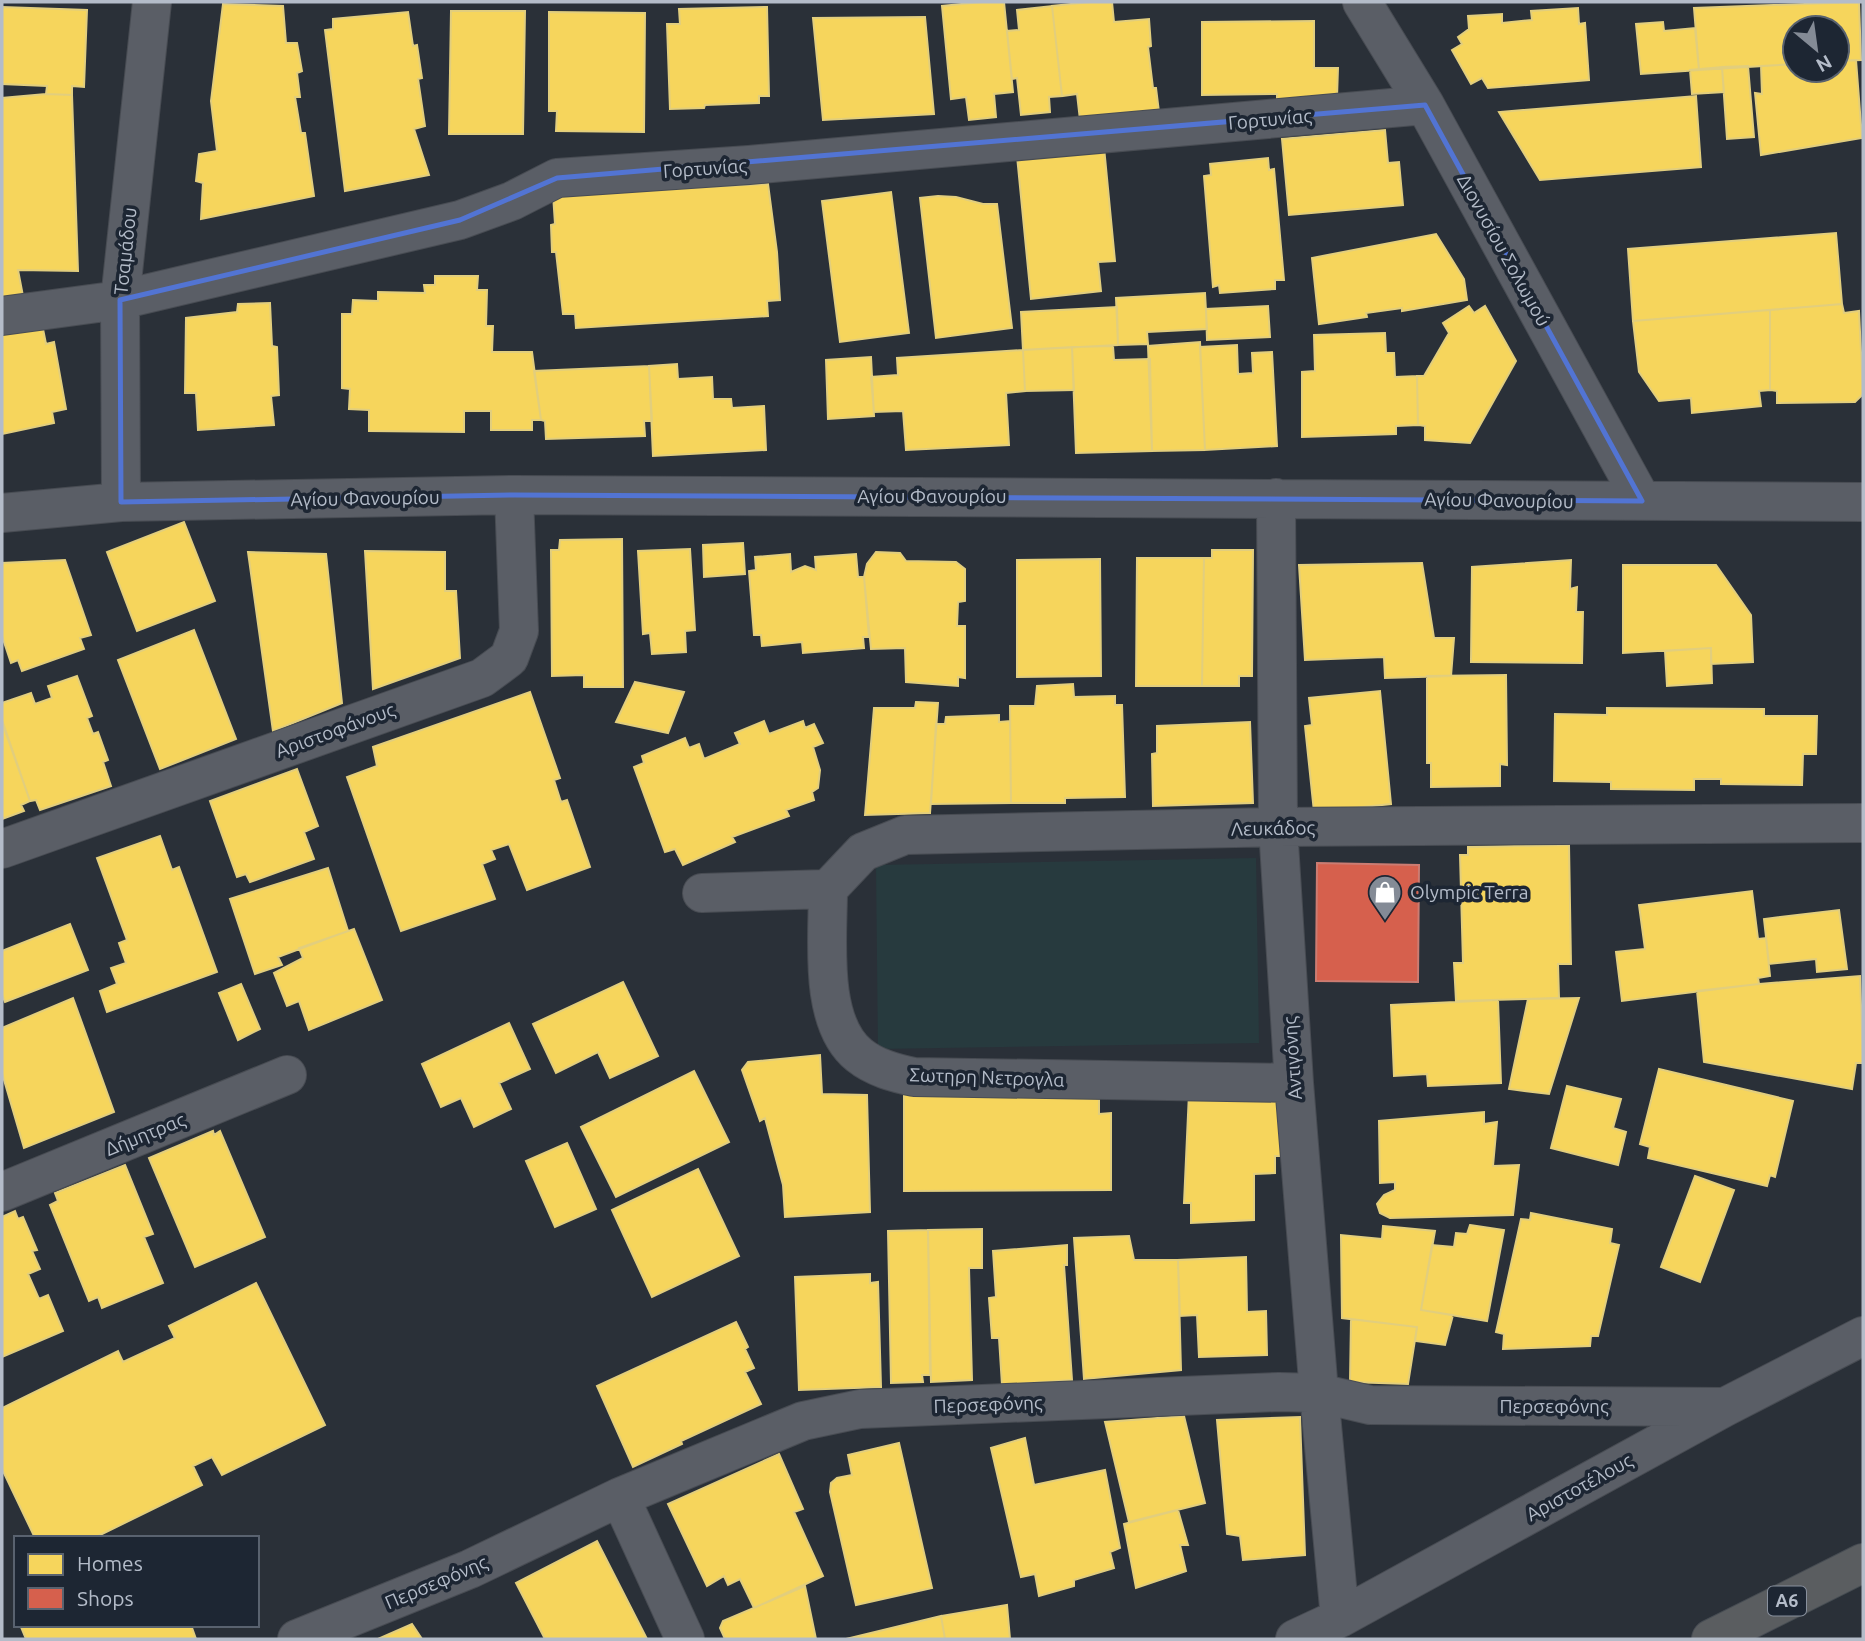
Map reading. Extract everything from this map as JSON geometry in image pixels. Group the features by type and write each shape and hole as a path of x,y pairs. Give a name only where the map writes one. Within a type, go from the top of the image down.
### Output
{"highway":[{"name":"Α6","path":"1711,1639 1863,1563"}],"street":[{"name":"Τσαμάδου","path":"121,502 120,300 152,2"},
{"name":"Διονυσίου Σολωμού","path":"1362,2 1425,105 1642,501"},
{"name":"Γορτυνίας","path":"2,316 120,300 460,220 512,201 557,178 749,165 1425,105"},
{"name":"Αγίου Φανουρίου","path":"2,513 121,502 514,495 1863,502"},
{"name":"Αριστοφάνους","path":"2,849 482,678 509,658 520,631 514,495"},
{"name":"Αντιγόνης","path":"1276,498 1278,827 1293,1083 1340,1618"},
{"name":"Λευκάδος","path":"828,889 863,852 905,835 1278,827 1863,823"},
{"path":"702,893 828,889"},
{"name":"Σωτηρη Νετρογλα","path":"828,889 829,1000 841,1035 859,1055 887,1071 914,1077 1293,1083"},
{"name":"Δήμητρας","path":"2,1192 287,1075"},
{"name":"Αριστοτέλους","path":"1295,1639 1340,1618 1725,1407 1863,1336"},
{"name":"Περσεφόνης","path":"297,1639 470,1569 620,1497 803,1421 860,1409 1279,1392 1319,1393 1370,1405 1725,1407"},
{"path":"620,1497 685,1639"}],"highlighted area":[{"path":"1425,105 1642,501 514,495 121,502 120,300 460,220 557,178"}],"green space":[{"path":"1256,858 1259,1043 878,1049 876,865"}],"building: Homes":[{"path":"1004,2 1013,92 994,94 996,117 969,120 966,97 951,99 942,6"},
{"path":"1112,2 1114,22 1149,19 1151,46 1148,47 1159,112 1080,120 1077,94 1062,96 1052,6"},
{"path":"1859,2 1861,60 1851,60 1851,14 1781,14 1781,65 1699,70 1694,8"},
{"path":"223,4 283,6 286,43 297,43 302,71 297,73 300,97 295,97 301,133 305,133 314,196 201,219 203,183 196,181 199,154 217,151 211,101"},
{"path":"1052,6 1062,96 1049,97 1050,112 1021,115 1017,78 1012,79 1007,31 1019,30 1017,10"},
{"path":"2,7 87,10 84,87 72,86 72,95 46,94 47,86 2,84"},
{"path":"767,7 769,96 759,96 759,103 670,109 667,24 680,24 679,9"},
{"path":"1578,8 1579,24 1585,23 1589,80 1488,88 1482,78 1471,84 1452,50 1462,44 1458,37 1469,29 1468,16 1502,14 1502,23 1532,20 1531,11"},
{"path":"451,11 525,11 523,134 449,134"},
{"path":"408,12 413,46 417,45 422,78 418,79 425,126 414,129 429,175 345,191 325,30 333,29 333,19"},
{"path":"549,12 645,13 644,132 556,131 557,111 549,111"},
{"path":"925,17 934,114 823,120 813,18"},
{"path":"1314,21 1314,68 1338,68 1337,97 1277,102 1277,94 1202,95 1202,22"},
{"path":"1663,22 1664,31 1695,28 1699,70 1641,74 1636,24"},
{"path":"1851,60 1856,60 1862,138 1761,155 1755,93 1762,94 1761,66 1781,65 1781,84 1851,84"},
{"path":"1748,66 1754,137 1727,139 1722,67"},
{"path":"1722,67 1724,92 1692,94 1690,70"},
{"path":"46,94 72,95 78,271 18,270 23,296 2,298 2,98"},
{"path":"1696,96 1701,167 1540,180 1499,112"},
{"path":"1385,130 1388,163 1399,162 1403,205 1289,215 1282,139"},
{"path":"1104,147 1115,261 1098,262 1101,291 1031,299 1017,156"},
{"path":"1268,158 1269,170 1274,169 1284,280 1275,280 1275,289 1220,293 1219,285 1213,287 1204,176 1211,175 1210,164"},
{"path":"768,184 780,300 767,301 768,316 576,328 575,314 563,314 556,252 552,252 551,225 555,224 553,194"},
{"path":"891,192 909,333 840,342 822,201"},
{"path":"938,196 997,204 1012,328 936,338 920,198"},
{"path":"1836,233 1842,304 1633,321 1628,249"},
{"path":"1436,234 1464,279 1467,300 1402,311 1402,308 1366,313 1367,317 1319,324 1312,258"},
{"path":"435,276 478,276 477,290 487,290 486,326 493,326 492,352 532,352 541,420 532,420 532,430 491,430 491,411 464,411 464,432 369,431 369,410 349,409 350,389 342,388 342,314 352,314 353,300 378,301 378,292 425,293 424,285 435,285"},
{"path":"1205,293 1207,329 1147,332 1148,344 1118,345 1116,298"},
{"path":"270,303 272,346 277,347 279,395 271,396 274,425 198,430 196,393 185,393 186,318 237,312 238,304"},
{"path":"1842,304 1844,313 1859,311 1863,394 1855,402 1777,403 1777,391 1770,390 1770,310"},
{"path":"1268,306 1270,337 1207,340 1206,309"},
{"path":"1469,306 1474,313 1485,306 1516,361 1470,443 1425,440 1425,426 1418,425 1417,376 1424,376 1449,333 1443,323"},
{"path":"1117,307 1118,345 1023,350 1021,312"},
{"path":"1770,310 1770,390 1759,391 1761,406 1692,413 1691,398 1659,401 1639,372 1633,321"},
{"path":"41,319 46,344 54,342 66,409 52,412 54,423 2,434 2,327"},
{"path":"1385,333 1386,353 1394,353 1395,377 1417,376 1418,425 1396,426 1396,434 1302,437 1302,372 1315,371 1314,335"},
{"path":"1200,342 1205,450 1152,451 1148,346"},
{"path":"1237,345 1238,374 1253,373 1252,353 1272,352 1277,446 1205,450 1200,347"},
{"path":"1113,346 1114,360 1150,359 1152,451 1076,453 1072,347"},
{"path":"1072,347 1074,390 1025,391 1023,350"},
{"path":"1023,350 1025,391 1006,393 1009,445 906,450 903,411 874,412 871,377 898,375 897,358"},
{"path":"871,357 874,416 828,419 826,360"},
{"path":"677,364 678,379 712,377 713,399 731,399 732,408 764,406 766,450 653,456 649,366"},
{"path":"649,366 652,421 644,421 645,436 546,439 545,421 541,420 534,371"},
{"path":"184,522 215,601 137,631 107,552"},
{"path":"622,539 623,687 584,687 584,675 552,676 551,550 559,550 560,540"},
{"path":"743,543 745,574 704,577 703,545"},
{"path":"690,549 695,630 685,631 686,652 652,654 650,633 643,634 638,551"},
{"path":"1212,550 1253,550 1252,676 1239,676 1239,686 1202,686 1204,558 1212,558"},
{"path":"365,551 445,552 445,591 456,591 460,658 373,689"},
{"path":"248,552 326,554 342,703 273,731"},
{"path":"876,552 900,553 906,561 956,562 965,569 965,601 958,602 957,626 965,626 965,678 958,677 958,686 906,682 905,648 871,649 864,577 867,564"},
{"path":"790,554 791,572 805,566 816,570 815,557 856,554 858,577 864,577 869,637 863,637 864,648 803,653 802,642 762,646 761,635 754,635 749,571 756,570 755,557"},
{"path":"1137,558 1204,558 1202,686 1136,686"},
{"path":"1100,559 1101,676 1017,677 1017,560"},
{"path":"65,560 91,635 80,638 84,649 22,671 18,660 11,663 2,636 2,563"},
{"path":"1571,560 1570,589 1577,587 1576,612 1583,612 1582,663 1471,662 1472,567"},
{"path":"1422,563 1434,638 1454,638 1451,676 1385,678 1384,657 1305,660 1299,565"},
{"path":"1623,565 1716,565 1751,615 1753,662 1711,664 1711,648 1623,653"},
{"path":"194,630 236,739 160,769 118,660"},
{"path":"1711,648 1712,683 1667,686 1665,651"},
{"path":"1506,675 1507,765 1500,764 1500,786 1431,787 1431,763 1427,763 1427,676"},
{"path":"77,676 92,716 87,718 93,734 98,732 108,760 103,762 111,786 40,810 36,800 30,801 2,720 2,703 31,693 35,704 52,698 48,686"},
{"path":"635,682 684,692 668,733 616,722"},
{"path":"1073,684 1074,697 1115,696 1115,705 1122,705 1125,797 1065,798 1065,803 1011,803 1010,706 1035,706 1037,686"},
{"path":"1380,691 1391,804 1314,812 1305,726 1312,725 1309,698"},
{"path":"530,692 560,778 554,780 561,802 567,800 590,867 527,890 509,844 491,850 495,859 482,864 495,899 401,931 347,777 377,766 373,747"},
{"path":"916,702 938,703 930,813 865,815 874,708 915,708"},
{"path":"1607,708 1764,709 1764,716 1817,716 1816,754 1803,754 1802,785 1721,784 1721,779 1694,779 1694,790 1611,789 1611,782 1554,781 1555,714 1607,715"},
{"path":"999,715 999,722 1010,721 1011,803 931,804 936,724 945,724 946,717"},
{"path":"764,721 769,734 803,721 805,728 814,724 823,743 813,747 820,770 818,788 812,792 814,800 786,810 789,816 732,837 735,842 683,865 675,849 665,852 634,767 644,763 642,756 685,738 689,748 699,744 704,759 740,744 735,733"},
{"path":"1250,722 1253,803 1153,806 1152,754 1157,753 1157,726"},
{"path":"3,725 30,801 21,805 24,811 2,819"},
{"path":"297,769 318,826 304,832 314,859 250,882 246,874 237,877 210,801"},
{"path":"160,836 172,870 179,867 217,972 107,1012 100,991 117,984 111,968 126,963 119,943 127,940 97,858"},
{"path":"1569,845 1571,964 1558,964 1559,998 1456,1001 1454,963 1463,963 1460,855 1468,855 1468,847"},
{"path":"328,868 348,931 278,957 282,965 255,974 230,899"},
{"path":"1752,891 1758,939 1766,938 1770,976 1758,978 1759,984 1622,1001 1616,952 1645,949 1639,905"},
{"path":"1839,910 1847,969 1817,972 1816,959 1769,964 1764,919"},
{"path":"70,924 88,970 5,1002 2,995 2,951"},
{"path":"354,929 382,1000 309,1030 299,1001 287,1006 274,973 303,958 299,948"},
{"path":"1860,976 1863,1063 1856,1063 1852,1089 1704,1062 1697,991"},
{"path":"623,982 658,1056 610,1078 598,1052 556,1073 533,1024"},
{"path":"241,984 260,1029 238,1040 219,993"},
{"path":"73,998 114,1112 24,1148 2,1073 2,1028"},
{"path":"1579,998 1549,1094 1509,1089 1528,999"},
{"path":"1498,1000 1501,1083 1428,1086 1427,1074 1394,1076 1391,1005"},
{"path":"509,1023 530,1069 499,1083 511,1109 474,1127 461,1098 441,1107 422,1064"},
{"path":"820,1055 822,1094 867,1095 870,1212 785,1217 783,1185 765,1118 760,1121 742,1070 748,1062"},
{"path":"1659,1069 1793,1101 1775,1177 1770,1175 1767,1186 1648,1158 1650,1147 1640,1144"},
{"path":"694,1071 729,1142 616,1197 581,1127"},
{"path":"1567,1086 1621,1099 1613,1128 1626,1132 1618,1165 1551,1148"},
{"path":"1281,1092 1282,1156 1275,1156 1275,1173 1254,1174 1254,1220 1191,1223 1191,1203 1184,1203 1189,1093"},
{"path":"904,1093 1099,1093 1099,1114 1111,1113 1111,1190 904,1191"},
{"path":"1484,1112 1484,1124 1497,1122 1493,1166 1519,1165 1513,1215 1390,1218 1380,1213 1377,1204 1384,1195 1395,1190 1395,1182 1380,1183 1379,1121"},
{"path":"213,1131 214,1135 220,1131 265,1237 195,1267 149,1158"},
{"path":"567,1143 596,1209 555,1227 526,1161"},
{"path":"125,1165 153,1234 144,1237 163,1283 102,1308 98,1297 89,1301 50,1205 58,1201 55,1193"},
{"path":"698,1169 739,1256 652,1297 612,1210"},
{"path":"1695,1176 1734,1190 1700,1282 1661,1267"},
{"path":"15,1211 18,1219 23,1217 37,1250 32,1251 40,1269 28,1274 39,1299 48,1295 63,1331 2,1357 2,1217"},
{"path":"1531,1213 1612,1229 1610,1243 1619,1245 1598,1336 1591,1336 1590,1346 1503,1349 1504,1334 1496,1332 1521,1219 1530,1220"},
{"path":"1470,1225 1504,1230 1487,1321 1421,1310 1432,1245 1454,1247 1456,1233 1467,1234"},
{"path":"1383,1226 1435,1231 1421,1310 1453,1315 1445,1345 1415,1341 1417,1327 1342,1318 1341,1235 1382,1239"},
{"path":"982,1229 982,1268 969,1268 972,1380 931,1382 928,1230"},
{"path":"928,1230 930,1375 922,1375 923,1382 891,1383 888,1231"},
{"path":"1129,1236 1134,1260 1178,1260 1181,1370 1084,1379 1074,1238"},
{"path":"1067,1245 1067,1265 1064,1265 1072,1380 1002,1385 999,1338 992,1338 989,1298 996,1297 993,1251"},
{"path":"1246,1257 1247,1312 1266,1311 1267,1355 1199,1357 1197,1315 1180,1316 1178,1260"},
{"path":"870,1274 870,1283 878,1282 881,1387 799,1390 795,1277"},
{"path":"256,1283 325,1425 222,1475 212,1457 193,1466 202,1485 98,1536 34,1536 2,1469 2,1408 118,1351 123,1362 175,1338 169,1326"},
{"path":"1351,1319 1417,1327 1408,1384 1350,1382"},
{"path":"736,1322 754,1368 745,1372 761,1404 681,1441 682,1444 633,1467 597,1386"},
{"path":"1184,1416 1205,1503 1129,1522 1105,1422"},
{"path":"1300,1417 1305,1555 1243,1560 1240,1536 1227,1534 1217,1420"},
{"path":"1025,1438 1034,1485 1105,1470 1120,1548 1110,1552 1114,1568 1074,1580 1074,1586 1039,1596 1035,1574 1021,1577 991,1448"},
{"path":"899,1443 932,1588 856,1605 830,1492 831,1483 837,1478 852,1475 848,1455"},
{"path":"779,1454 803,1509 794,1512 823,1576 754,1608 740,1579 728,1585 724,1576 707,1586 668,1504"},
{"path":"1178,1510 1188,1545 1180,1545 1186,1571 1136,1588 1124,1524"},
{"path":"597,1541 647,1639 545,1639 516,1583"},
{"path":"805,1586 816,1639 725,1639 720,1628 723,1621"},
{"path":"1007,1605 1010,1639 945,1639 941,1616"},
{"path":"941,1616 945,1639 846,1639"},
{"path":"412,1624 422,1639 378,1639"},
{"path":"21,1627 192,1627 196,1639 26,1639"}],"building: Shops":[{"path":"1317,863 1419,865 1418,982 1316,981"}],"place":[{"name":"Olympic Terra","path":"1385,922"}]}
